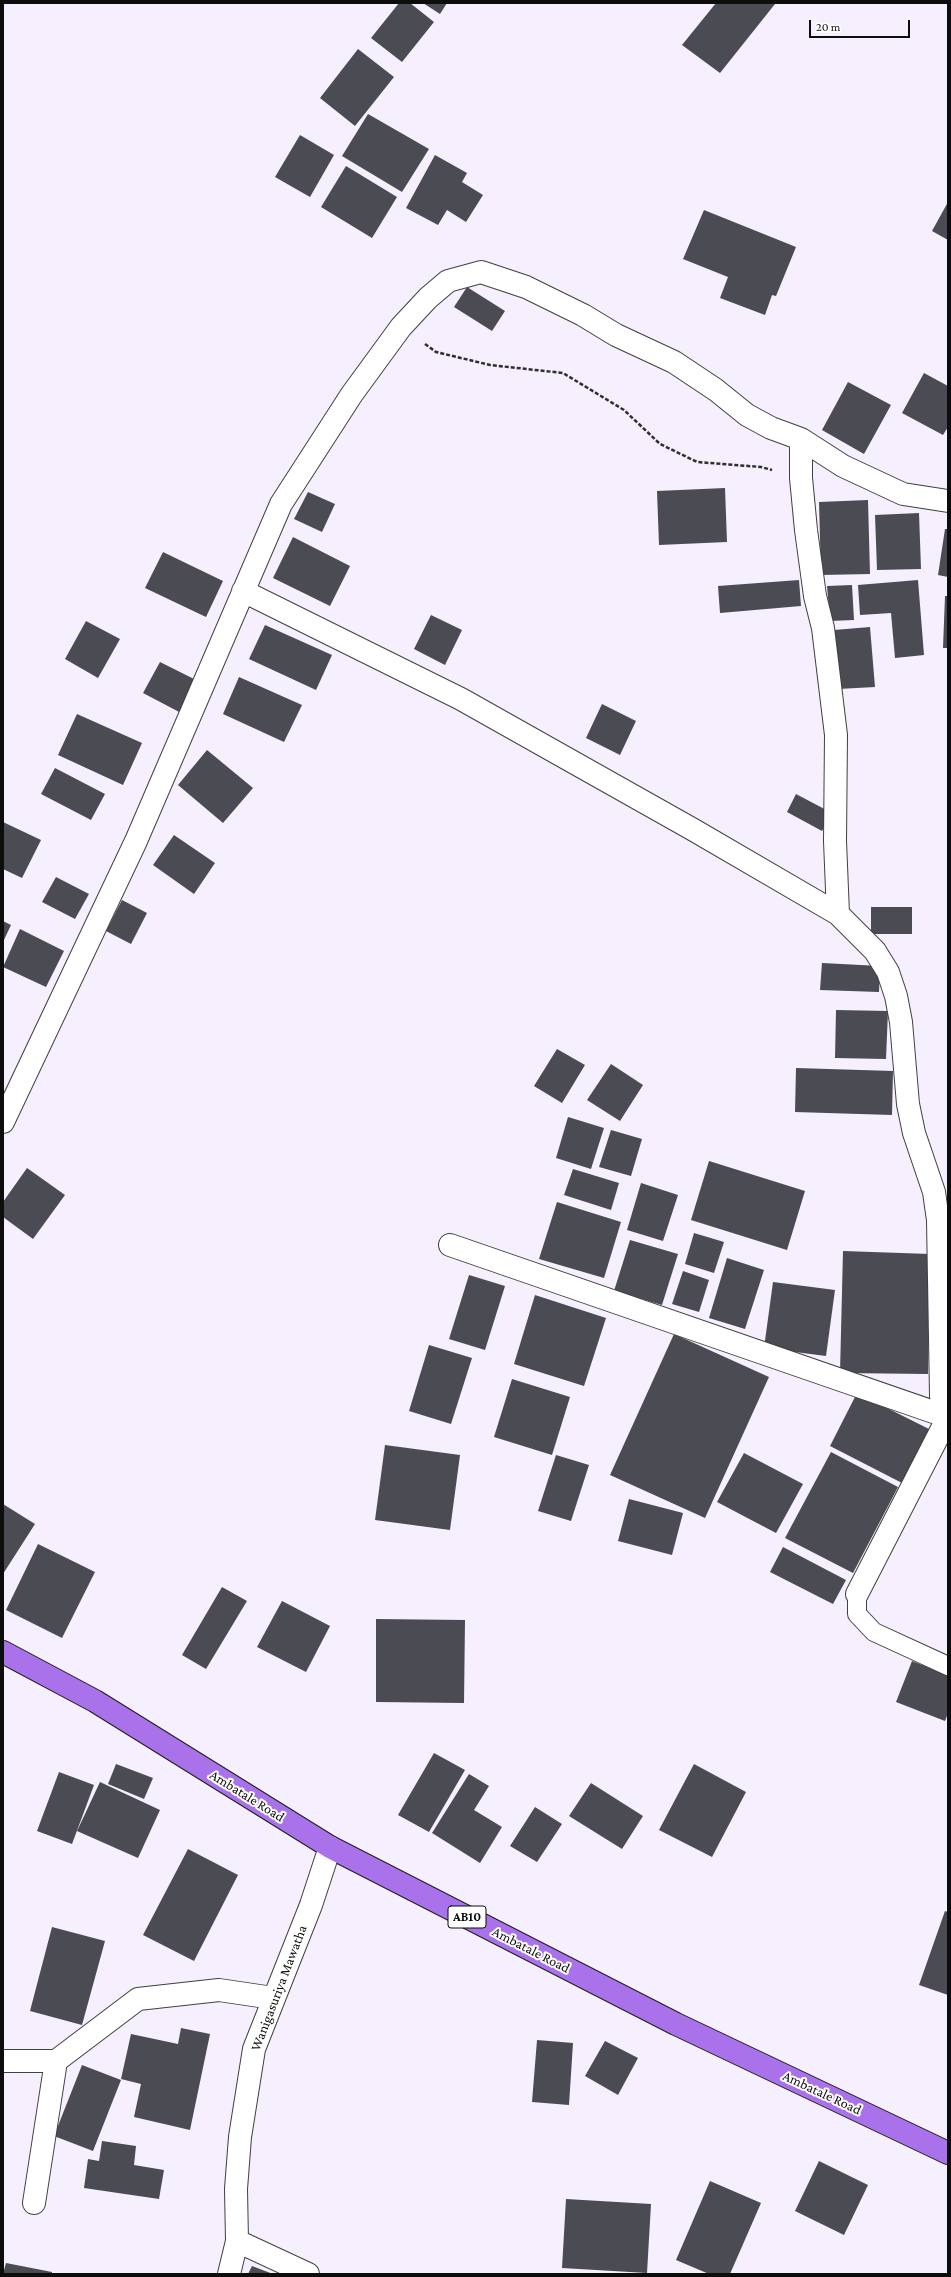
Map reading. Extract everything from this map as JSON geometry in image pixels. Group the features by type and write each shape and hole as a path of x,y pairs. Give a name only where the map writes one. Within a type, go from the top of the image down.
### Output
{"main road":[{"name":"Ambatale Road","path":"3,1652 95,1701 330,1847 676,2024 948,2153"}],"street":[{"path":"3,1122 136,841 281,504 352,394 401,327 428,298 448,281 482,272 526,287 583,315 616,335 674,362 716,390 747,415 802,439 843,466 903,494 948,501"},
{"path":"802,439 802,478 810,559 823,628 836,735 835,841 838,914"},
{"path":"243,591 461,699 838,914 875,951 888,972 896,996 901,1022 908,1104 914,1133 934,1192 938,1220 941,1396 948,1417 857,1594"},
{"path":"450,1245 948,1417"},
{"name":"Wanigasuriya Mawatha","path":"230,2274 237,2241 236,2189 240,2137 254,2049 311,1905 330,1847"},
{"path":"3,2061 56,2061 138,1999 219,1990 273,1998"},
{"path":"34,2203 56,2061"},
{"path":"237,2241 308,2274"}],"lane":[{"path":"857,1594 857,1614 874,1632 948,1666"}],"path":[{"path":"401,327 436,352 490,365 563,372 624,410 660,444 697,462 761,467 802,478"}],"building":[{"path":"399,3 410,3 434,22 402,62 371,38"},
{"path":"423,3 447,3 440,14"},
{"path":"716,3 775,4 720,73 682,45"},
{"path":"358,49 394,77 355,126 320,98"},
{"path":"368,114 429,149 402,192 342,156"},
{"path":"300,135 334,155 310,197 275,177"},
{"path":"435,155 467,173 462,182 483,195 466,222 447,210 438,225 406,208"},
{"path":"346,166 397,197 372,238 321,207"},
{"path":"948,202 948,240 932,231"},
{"path":"704,210 796,247 776,296 772,295 765,315 720,298 728,277 683,259"},
{"path":"467,287 505,311 492,331 454,307"},
{"path":"924,373 948,386 948,427 943,435 902,413"},
{"path":"848,382 891,405 864,454 822,430"},
{"path":"725,488 727,542 659,545 657,491"},
{"path":"308,492 335,504 322,532 294,519"},
{"path":"868,500 870,574 821,575 819,502"},
{"path":"919,513 921,569 877,570 875,515"},
{"path":"945,529 948,529 948,577 938,575"},
{"path":"293,537 350,566 330,606 273,578"},
{"path":"163,552 223,581 206,617 145,588"},
{"path":"799,580 801,606 720,613 718,586"},
{"path":"918,580 924,655 895,658 891,613 860,615 858,585"},
{"path":"852,585 854,620 830,621 827,586"},
{"path":"945,596 948,596 948,648 943,648"},
{"path":"431,615 462,630 445,665 414,649"},
{"path":"86,621 120,639 98,678 65,659"},
{"path":"265,625 332,655 316,690 249,659"},
{"path":"870,627 875,687 838,689 834,630"},
{"path":"160,662 200,682 183,714 143,693"},
{"path":"239,677 302,705 284,742 223,714"},
{"path":"602,704 636,721 620,755 586,738"},
{"path":"77,714 142,743 123,785 58,755"},
{"path":"207,750 253,788 223,823 178,785"},
{"path":"55,768 105,794 91,820 41,794"},
{"path":"796,794 832,813 822,831 787,812"},
{"path":"3,822 41,840 22,878 3,869"},
{"path":"174,835 215,863 194,894 153,865"},
{"path":"56,877 89,894 75,919 42,902"},
{"path":"122,900 147,913 131,944 106,931"},
{"path":"871,907 912,907 912,934 871,934"},
{"path":"3,921 11,925 3,942"},
{"path":"20,929 64,951 46,987 3,967"},
{"path":"822,963 880,966 879,992 820,990"},
{"path":"836,1010 888,1011 886,1059 835,1058"},
{"path":"557,1049 585,1065 562,1103 534,1086"},
{"path":"611,1064 643,1085 620,1121 587,1100"},
{"path":"796,1068 893,1071 892,1115 795,1112"},
{"path":"568,1117 604,1128 591,1169 556,1158"},
{"path":"611,1130 642,1139 631,1176 599,1167"},
{"path":"709,1161 805,1191 787,1250 691,1220"},
{"path":"27,1168 65,1195 33,1239 3,1217 3,1202"},
{"path":"573,1169 619,1183 611,1210 564,1195"},
{"path":"641,1183 678,1195 663,1241 627,1230"},
{"path":"557,1202 621,1222 604,1278 539,1259"},
{"path":"694,1233 724,1242 714,1273 685,1264"},
{"path":"630,1240 678,1254 662,1305 614,1291"},
{"path":"843,1251 930,1254 928,1374 840,1373"},
{"path":"727,1258 764,1270 745,1329 709,1318"},
{"path":"683,1271 709,1280 699,1312 672,1304"},
{"path":"469,1275 505,1286 485,1350 449,1339"},
{"path":"773,1282 835,1290 826,1356 764,1348"},
{"path":"535,1295 606,1318 584,1386 514,1364"},
{"path":"674,1334 769,1377 705,1518 610,1475"},
{"path":"429,1345 472,1358 451,1424 409,1411"},
{"path":"512,1379 570,1397 552,1455 494,1437"},
{"path":"857,1393 931,1430 904,1484 830,1446"},
{"path":"385,1445 460,1455 450,1530 375,1520"},
{"path":"831,1452 898,1487 853,1573 785,1538"},
{"path":"744,1453 803,1484 776,1533 717,1502"},
{"path":"556,1455 589,1465 571,1521 538,1511"},
{"path":"629,1499 683,1513 672,1555 618,1541"},
{"path":"3,1504 35,1524 3,1574"},
{"path":"38,1544 95,1572 62,1638 6,1610"},
{"path":"783,1547 846,1580 833,1604 770,1572"},
{"path":"222,1587 247,1601 206,1669 182,1655"},
{"path":"282,1601 330,1626 306,1672 257,1647"},
{"path":"376,1619 465,1620 464,1703 376,1702"},
{"path":"912,1661 948,1675 948,1713 945,1721 896,1702"},
{"path":"434,1753 465,1770 429,1832 398,1815"},
{"path":"116,1764 153,1778 144,1799 108,1784"},
{"path":"694,1764 746,1792 712,1857 659,1830"},
{"path":"59,1772 94,1785 72,1844 37,1831"},
{"path":"469,1774 489,1786 474,1810 502,1827 480,1863 432,1833"},
{"path":"100,1782 160,1810 138,1858 77,1831"},
{"path":"591,1783 643,1816 622,1849 569,1816"},
{"path":"535,1807 562,1824 537,1862 510,1846"},
{"path":"188,1849 238,1875 194,1961 143,1935"},
{"path":"945,1911 948,1912 948,1995 919,1985"},
{"path":"52,1927 105,1941 82,2025 30,2011"},
{"path":"181,2028 210,2034 190,2130 134,2117 141,2084 121,2079 131,2034 178,2044"},
{"path":"537,2040 573,2043 569,2105 532,2102"},
{"path":"605,2041 638,2058 618,2095 585,2076"},
{"path":"82,2065 121,2080 93,2151 54,2136"},
{"path":"102,2141 136,2146 134,2165 164,2170 159,2199 84,2188 88,2159 99,2161"},
{"path":"819,2161 868,2185 844,2235 795,2211"},
{"path":"710,2181 761,2203 730,2274 709,2274 676,2260"},
{"path":"566,2199 651,2204 647,2273 562,2268"},
{"path":"6,2263 52,2272 52,2274 3,2274"},
{"path":"252,2266 273,2274 248,2274"}]}
